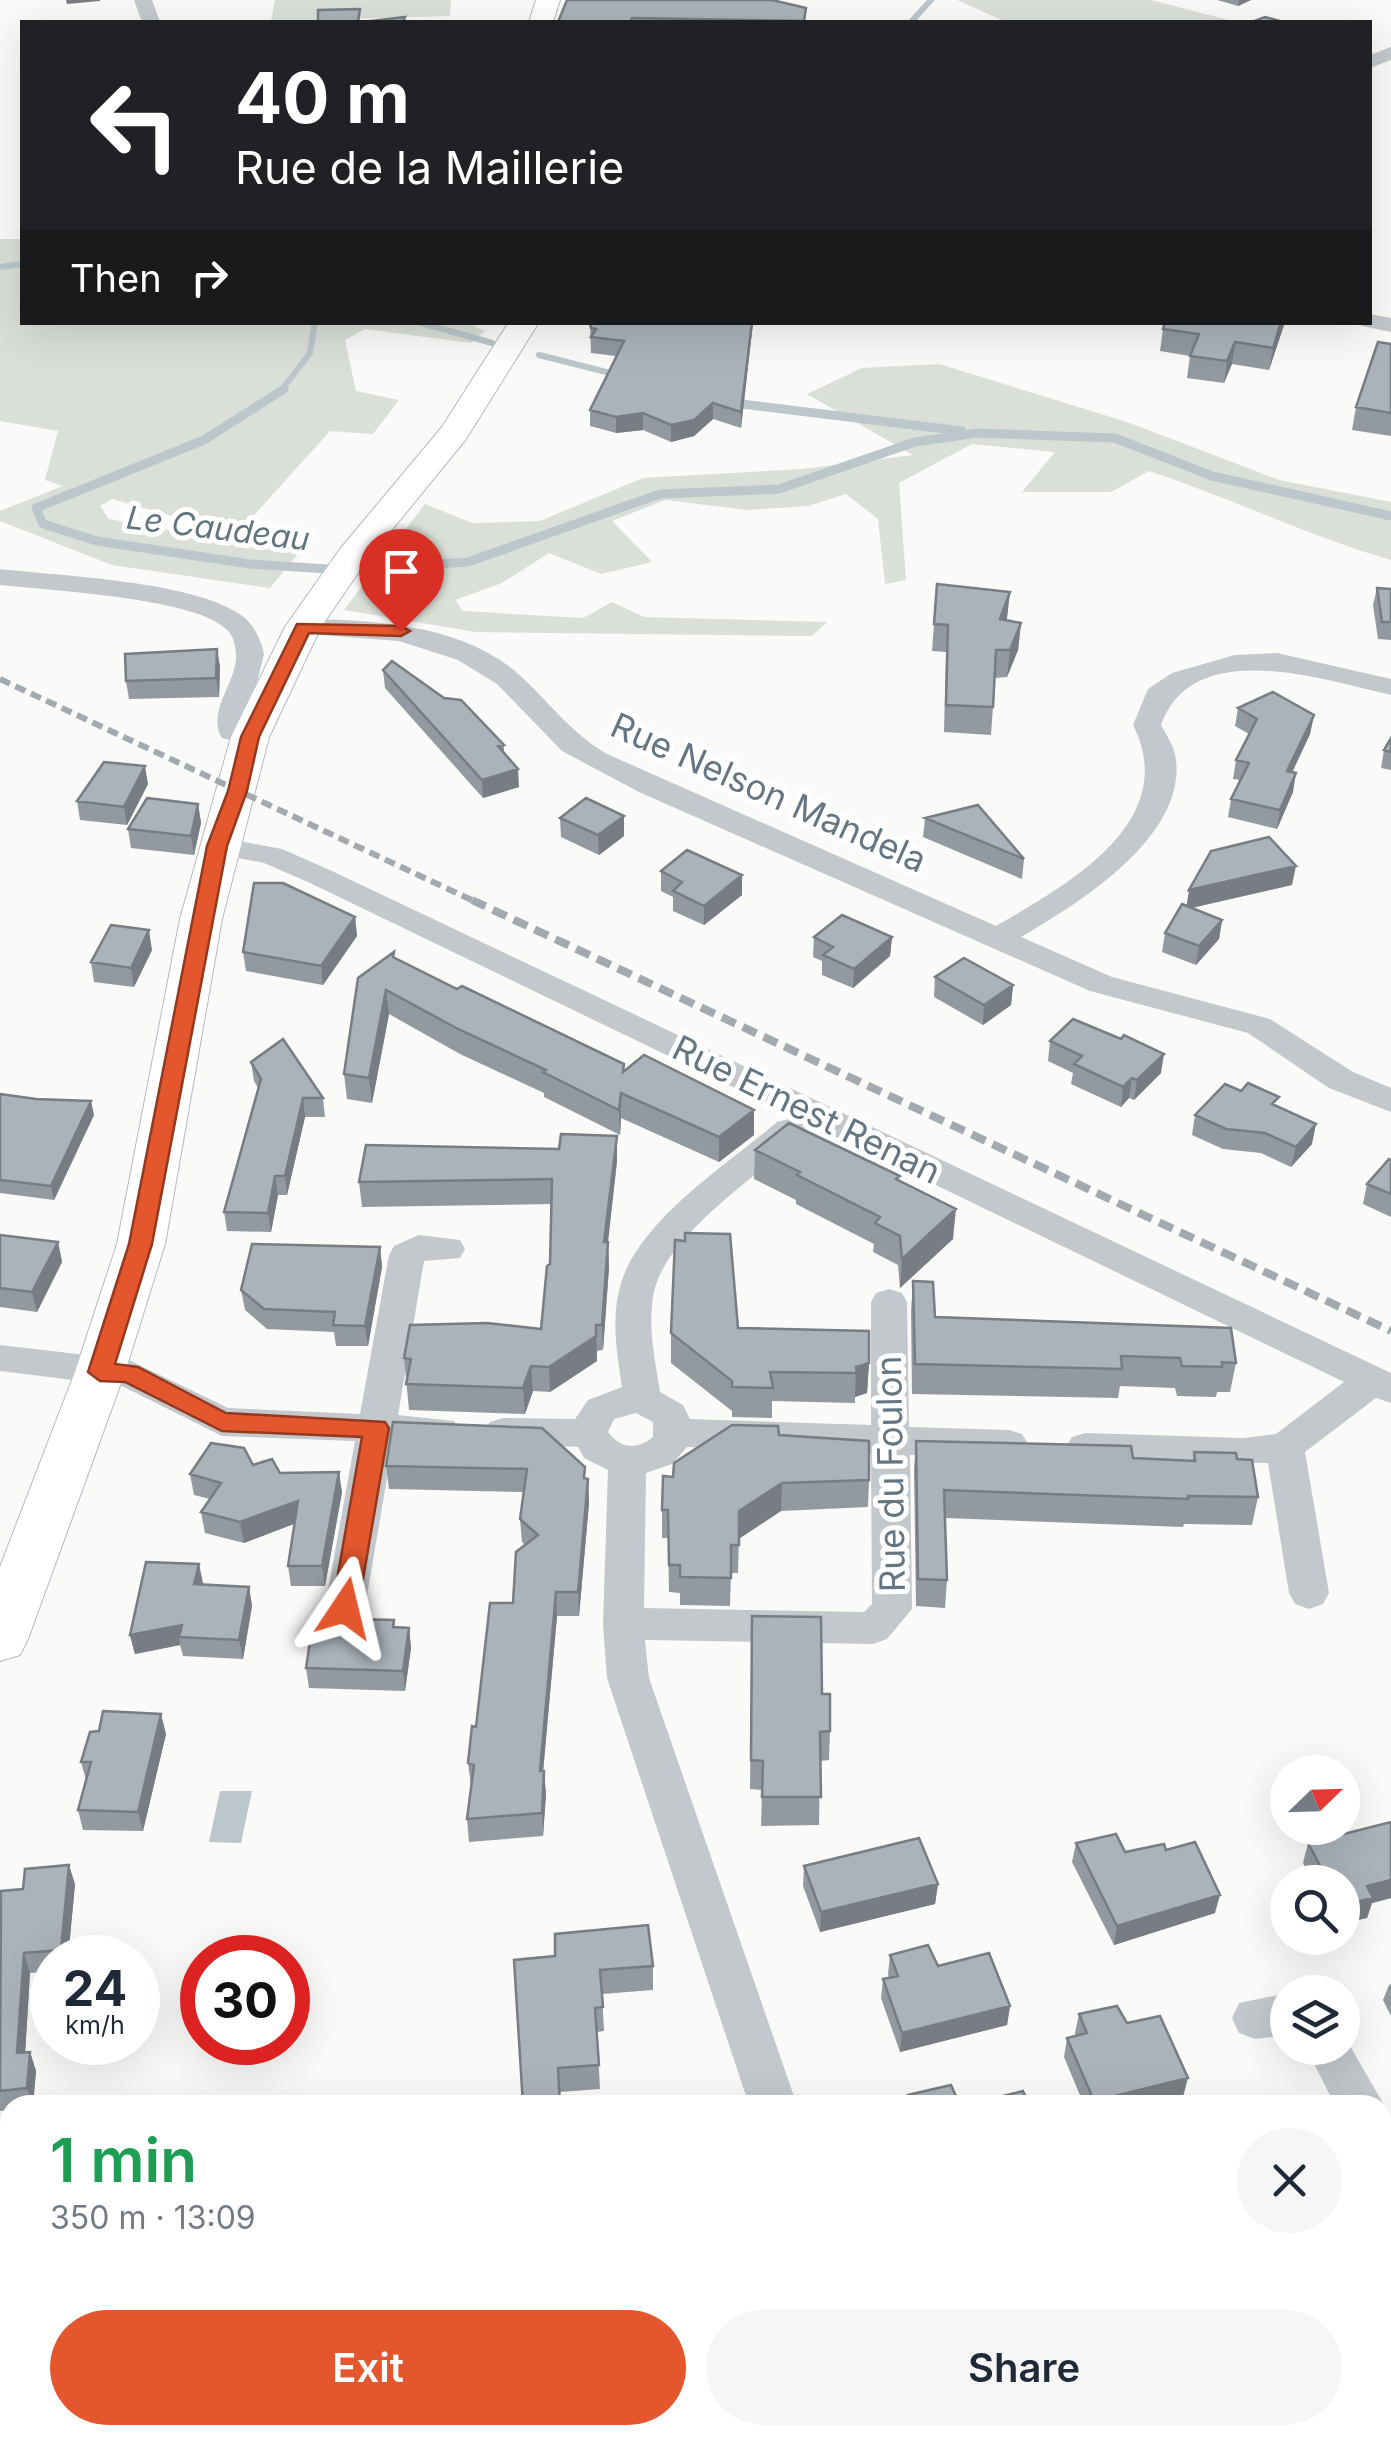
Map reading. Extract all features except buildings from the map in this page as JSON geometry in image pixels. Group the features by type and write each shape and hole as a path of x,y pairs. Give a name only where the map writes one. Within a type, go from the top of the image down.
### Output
{"street":[{"path":"0,1639 100,1372 141,1244 217,846 238,791 250,737 303,627 342,570 455,432 522,325"},
{"path":"0,577 194,604 235,621 250,646 246,676 228,715 232,732 250,737"},
{"name":"Rue Nelson Mandela","path":"303,627 379,627 424,636 492,667 527,697 551,727 585,754 1101,984 1259,1026 1341,1080 1391,1101"},
{"path":"998,938 1058,902 1140,832 1158,795 1162,760 1147,725 1158,695 1182,679 1236,663 1277,662 1391,687"},
{"name":"Rue Ernest Renan","path":"217,846 271,855 321,876 1382,1384"},
{"path":"642,1399 634,1339 640,1278 660,1242 812,1112"},
{"path":"345,1608 407,1255 419,1247 447,1249"},
{"name":"Rue du Foulon","path":"623,1624 873,1628 892,1609 889,1302"},
{"path":"0,1358 129,1373 222,1422 589,1433"},
{"path":"675,1432 1243,1452 1285,1447 1382,1384"},
{"path":"642,1399 663,1408 675,1432 664,1451 626,1462 601,1452 589,1433 590,1423 604,1406 642,1399"},
{"path":"1285,1447 1309,1593"},
{"path":"626,1462 623,1624 628,1678 770,2095"},
{"path":"1338,2065 1355,2095"}],"shaded area":[{"path":"275,0 451,0 450,16 271,20"},
{"path":"957,0 1151,0 1228,20 1002,20"},
{"path":"0,239 20,239 20,325 472,325 485,331 471,343 365,329 345,340 356,391 399,400 373,434 330,431 237,534 112,499 100,506 109,519 298,554 270,588 112,565 0,521 0,511 63,486 45,480 58,431 0,421"},
{"path":"939,364 1127,422 1279,480 1391,502 1391,560 1149,471 1111,492 1022,492 1055,452 972,444 899,483 906,580 885,584 878,519 846,494 808,506 747,510 665,500 612,521 652,562 601,574 549,553 502,583 455,600 463,611 583,618 612,602 644,617 827,622 812,636 476,632 344,610 425,504 472,523 540,521 643,478 802,469 913,455 807,394 862,368"},
{"path":"220,1791 252,1791 241,1843 209,1842"}],"waterway":[{"path":"913,20 931,0"},
{"name":"Le Caudeau","path":"0,267 20,264"},
{"name":"Le Caudeau","path":"281,391 310,353 315,325"},
{"name":"Le Caudeau","path":"429,325 492,343"},
{"name":"Le Caudeau","path":"539,355 622,376"},
{"name":"Le Caudeau","path":"281,391 204,440 36,508 43,524 97,541 250,564 343,570 468,562 660,494 779,489 915,442 977,433 1115,438 1212,476 1391,516"},
{"name":"Le Caudeau","path":"733,403 962,431"}],"railway":[{"path":"0,679 478,903"},
{"path":"472,900 1391,1331"}],"route":[{"path":"345,1608 376,1428 222,1422 129,1373 100,1372 141,1244 201,918 217,846 238,791 250,737 303,627 379,627 401,631"}]}
